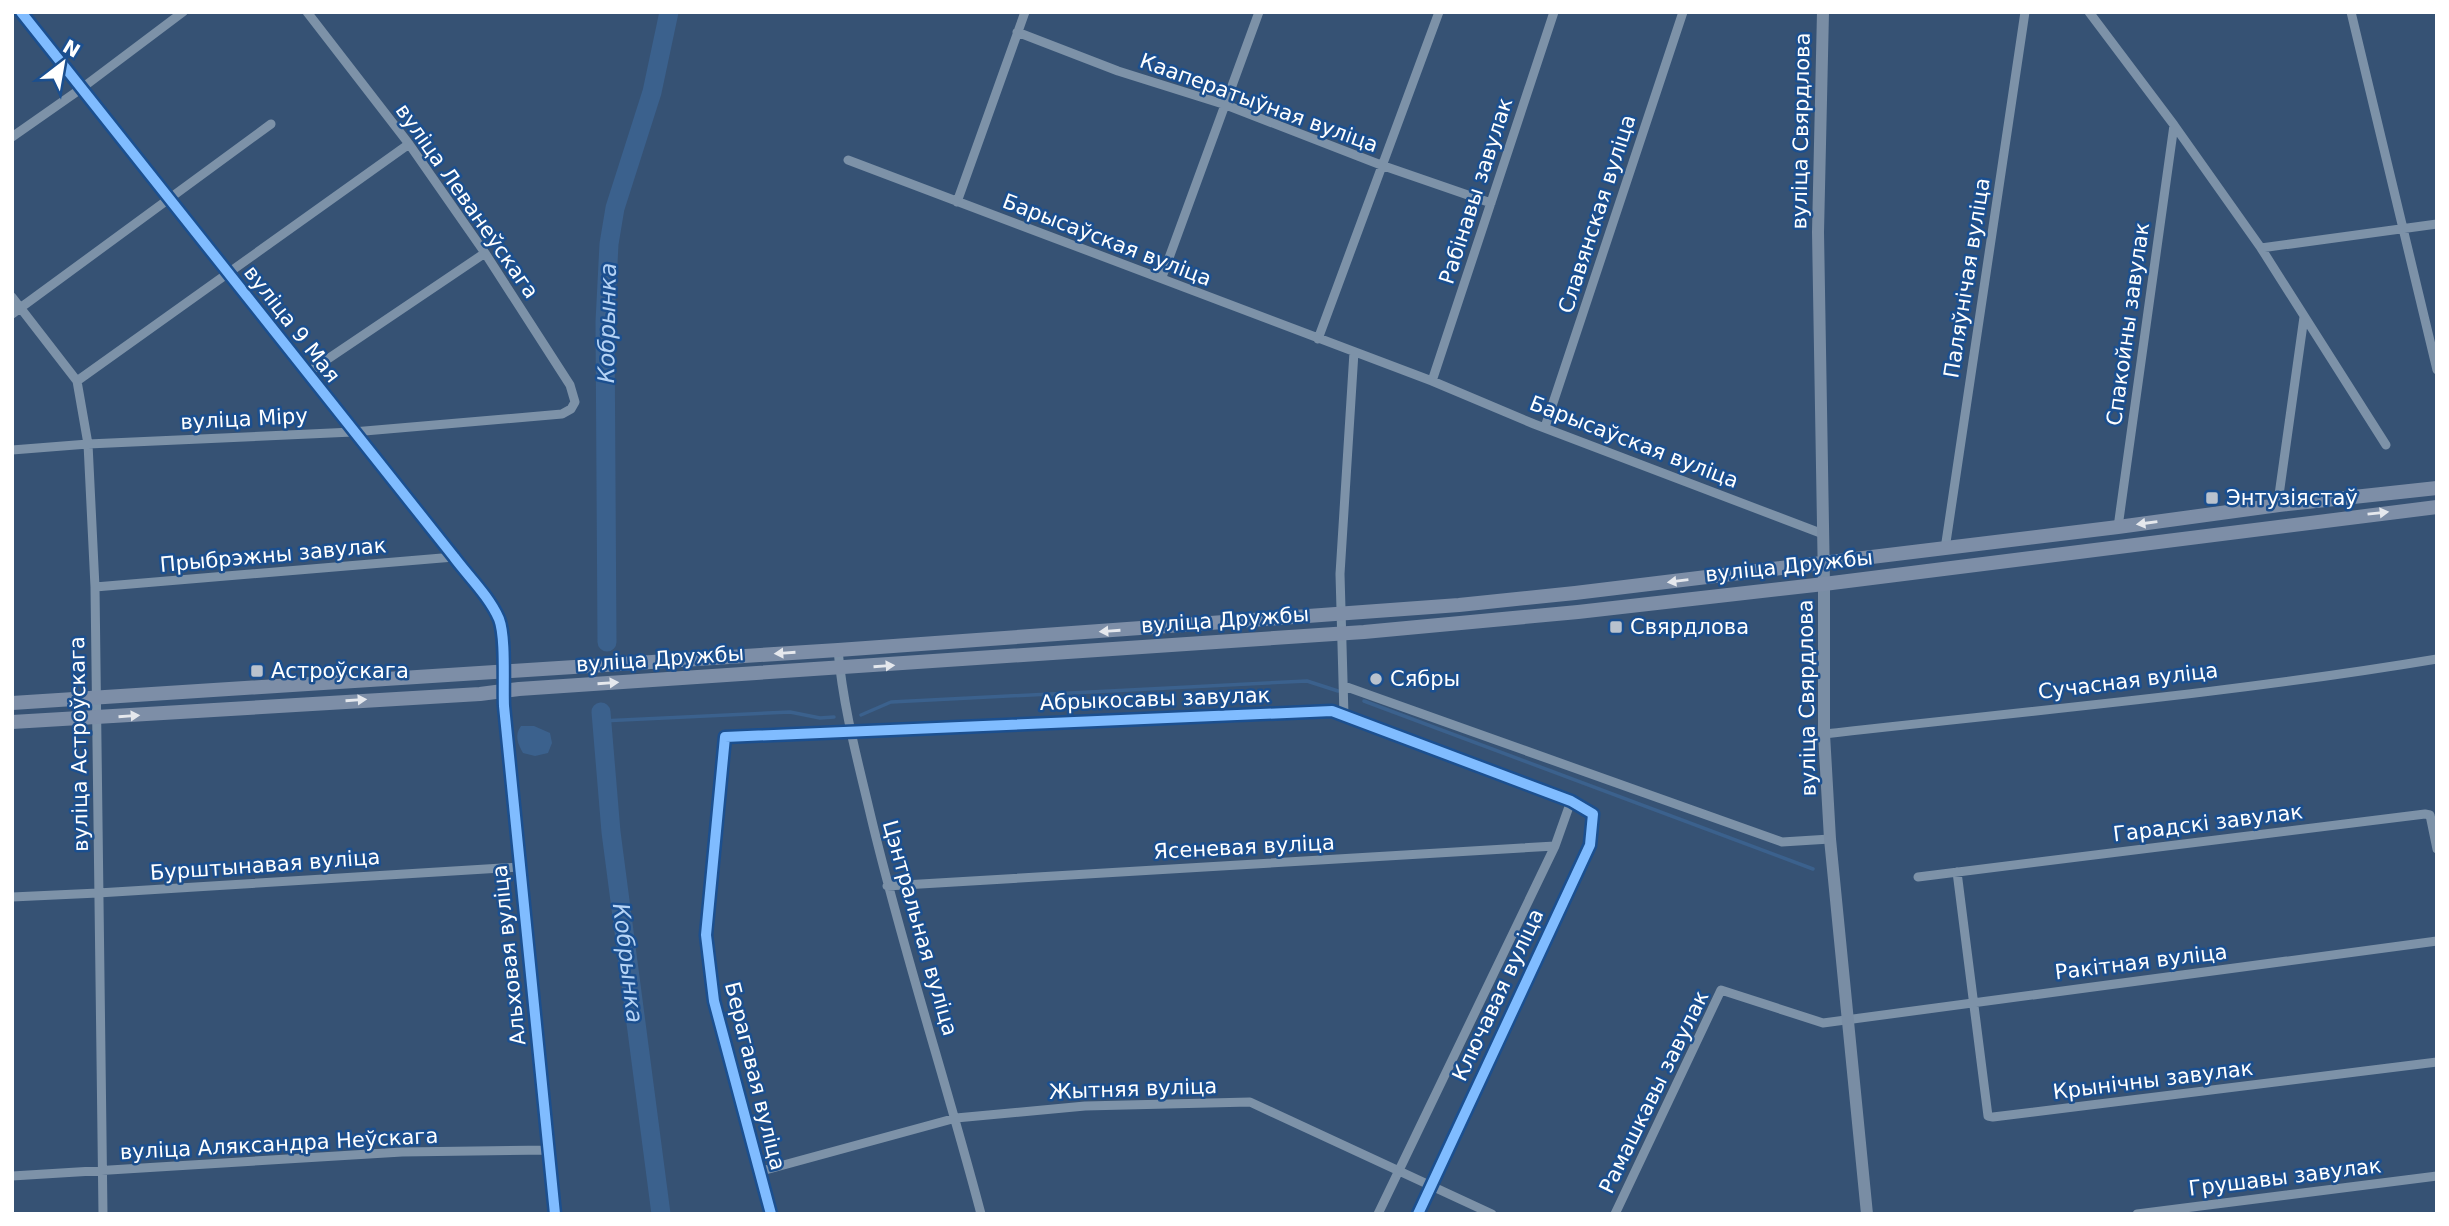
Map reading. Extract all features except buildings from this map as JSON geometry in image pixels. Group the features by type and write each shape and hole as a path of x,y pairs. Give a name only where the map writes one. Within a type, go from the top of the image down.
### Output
{"main road":[{"name":"вуліца Дружбы","path":"12,703 838,650 1458,605 1945,549 2279,505 2437,488"},
{"name":"вуліца Дружбы","path":"12,719 96,717 840,669 1565,613 1824,584 2437,507"},
{"path":"1824,584 1833,570 1898,560 1945,549"},
{"path":"1711,595 1753,584 1811,576 1821,569 1823,562"},
{"path":"1342,632 1348,622 1354,619 1417,615 1458,605"},
{"path":"1226,640 1261,632 1332,625 1341,614"},
{"path":"840,669 843,660 854,654 911,650 947,642"},
{"path":"503,692 510,680 517,677 570,674 610,665"},
{"path":"382,698 439,688 492,684 500,678 502,672"},
{"path":"96,717 103,706 108,704 156,700 216,690"},
{"path":"12,719 85,709 93,704 96,697"}],"street":[{"path":"12,136 82,88 183,12"},
{"name":"вуліца Леванеўскага","path":"307,12 409,144 485,253 574,393 575,402 571,409 562,414"},
{"path":"957,202 1025,12"},
{"path":"1162,277 1259,12"},
{"path":"1318,339 1439,12"},
{"name":"Рабінавы завулак","path":"1432,381 1554,12"},
{"name":"Славянская вуліца","path":"1545,427 1683,12"},
{"name":"вуліца Свярдлова","path":"1823,12 1818,232 1824,734 1830,839 1867,1214"},
{"name":"Паляўнічая вуліца","path":"1945,549 2025,12"},
{"path":"2089,12 2174,125 2260,248 2386,445"},
{"path":"2351,12 2437,370"},
{"path":"12,20 22,13"},
{"name":"вуліца 9 Мая","path":"22,13 489,603 499,620 503,640 502,672"},
{"name":"Кааператыўная вуліца","path":"1017,32 1118,71 1226,105 1491,204"},
{"path":"12,314 271,124"},
{"name":"Спакойны завулак","path":"2118,527 2174,125"},
{"path":"76,381 409,144"},
{"name":"Барысаўская вуліца","path":"848,160 1162,277 1823,534"},
{"path":"2260,248 2437,224"},
{"path":"307,373 485,253"},
{"name":"вуліца Астроўскага","path":"12,297 76,381 88,444 95,587 103,1214"},
{"path":"2279,505 2304,317"},
{"path":"1343,716 1339,574 1354,352"},
{"name":"вуліца Міру","path":"12,450 353,432 562,414"},
{"name":"Прыбрэжны завулак","path":"95,587 454,557"},
{"name":"Цэнтральная вуліца","path":"838,650 850,732 887,886 956,1118 981,1214"},
{"name":"Сучасная вуліца","path":"1824,734 2191,692 2437,659"},
{"name":"Альховая вуліца","path":"502,672 555,1214"},
{"path":"1344,686 1782,842 1830,839"},
{"name":"Абрыкосавы завулак","path":"724,737 1332,711 1571,801"},
{"name":"Берагавая вуліца","path":"724,737 706,935 714,1001 771,1214"},
{"path":"1555,846 1571,801"},
{"name":"Ключавая вуліца","path":"1418,1214 1590,845 1593,814 1571,801"},
{"name":"Гарадскі завулак","path":"1917,877 2425,814 2430,815 2432,820 2437,849"},
{"name":"Ключавая вуліца","path":"1378,1214 1555,846"},
{"name":"Ясеневая вуліца","path":"887,886 1555,846"},
{"name":"Бурштынавая вуліца","path":"12,897 519,867"},
{"path":"1957,872 1973,1002"},
{"name":"Ракітная вуліца","path":"1849,1018 2437,941"},
{"name":"Рамашкавы завулак","path":"1615,1214 1721,990 1823,1023 1849,1018"},
{"name":"Крынічны завулак","path":"1973,1002 1989,1116 1993,1117 2437,1062"},
{"name":"Жытняя вуліца","path":"758,1172 956,1118 1085,1105 1250,1102 1492,1214"},
{"name":"вуліца Аляксандра Неўскага","path":"12,1176 402,1152 549,1150"},
{"name":"Грушавы завулак","path":"2137,1214 2437,1175"}],"water":[{"path":"521,726 534,726 550,733 552,743 548,753 535,756 523,753 517,736"}],"waterway":[{"name":"Кобрынка","path":"607,642 605,322 609,244 615,208 652,92 669,12"},
{"path":"861,715 891,702 1307,681 1338,691"},
{"path":"1364,701 1813,869"},
{"name":"Кобрынка","path":"601,712 611,832 661,1214"},
{"path":"601,721 790,712 820,718 834,717"}],"cycle path":[{"path":"21,12 478,586 499,619 503,649 504,706 555,1214"},
{"path":"771,1214 714,1001 706,935 725,737 1332,711 1571,801 1593,814 1590,845 1418,1214"}],"place":[{"name":"Энтузіястаў","path":"2212,498"},
{"name":"Свярдлова","path":"1616,627"},
{"name":"Астроўскага","path":"257,671"},
{"name":"Сябры","path":"1376,679"}]}
